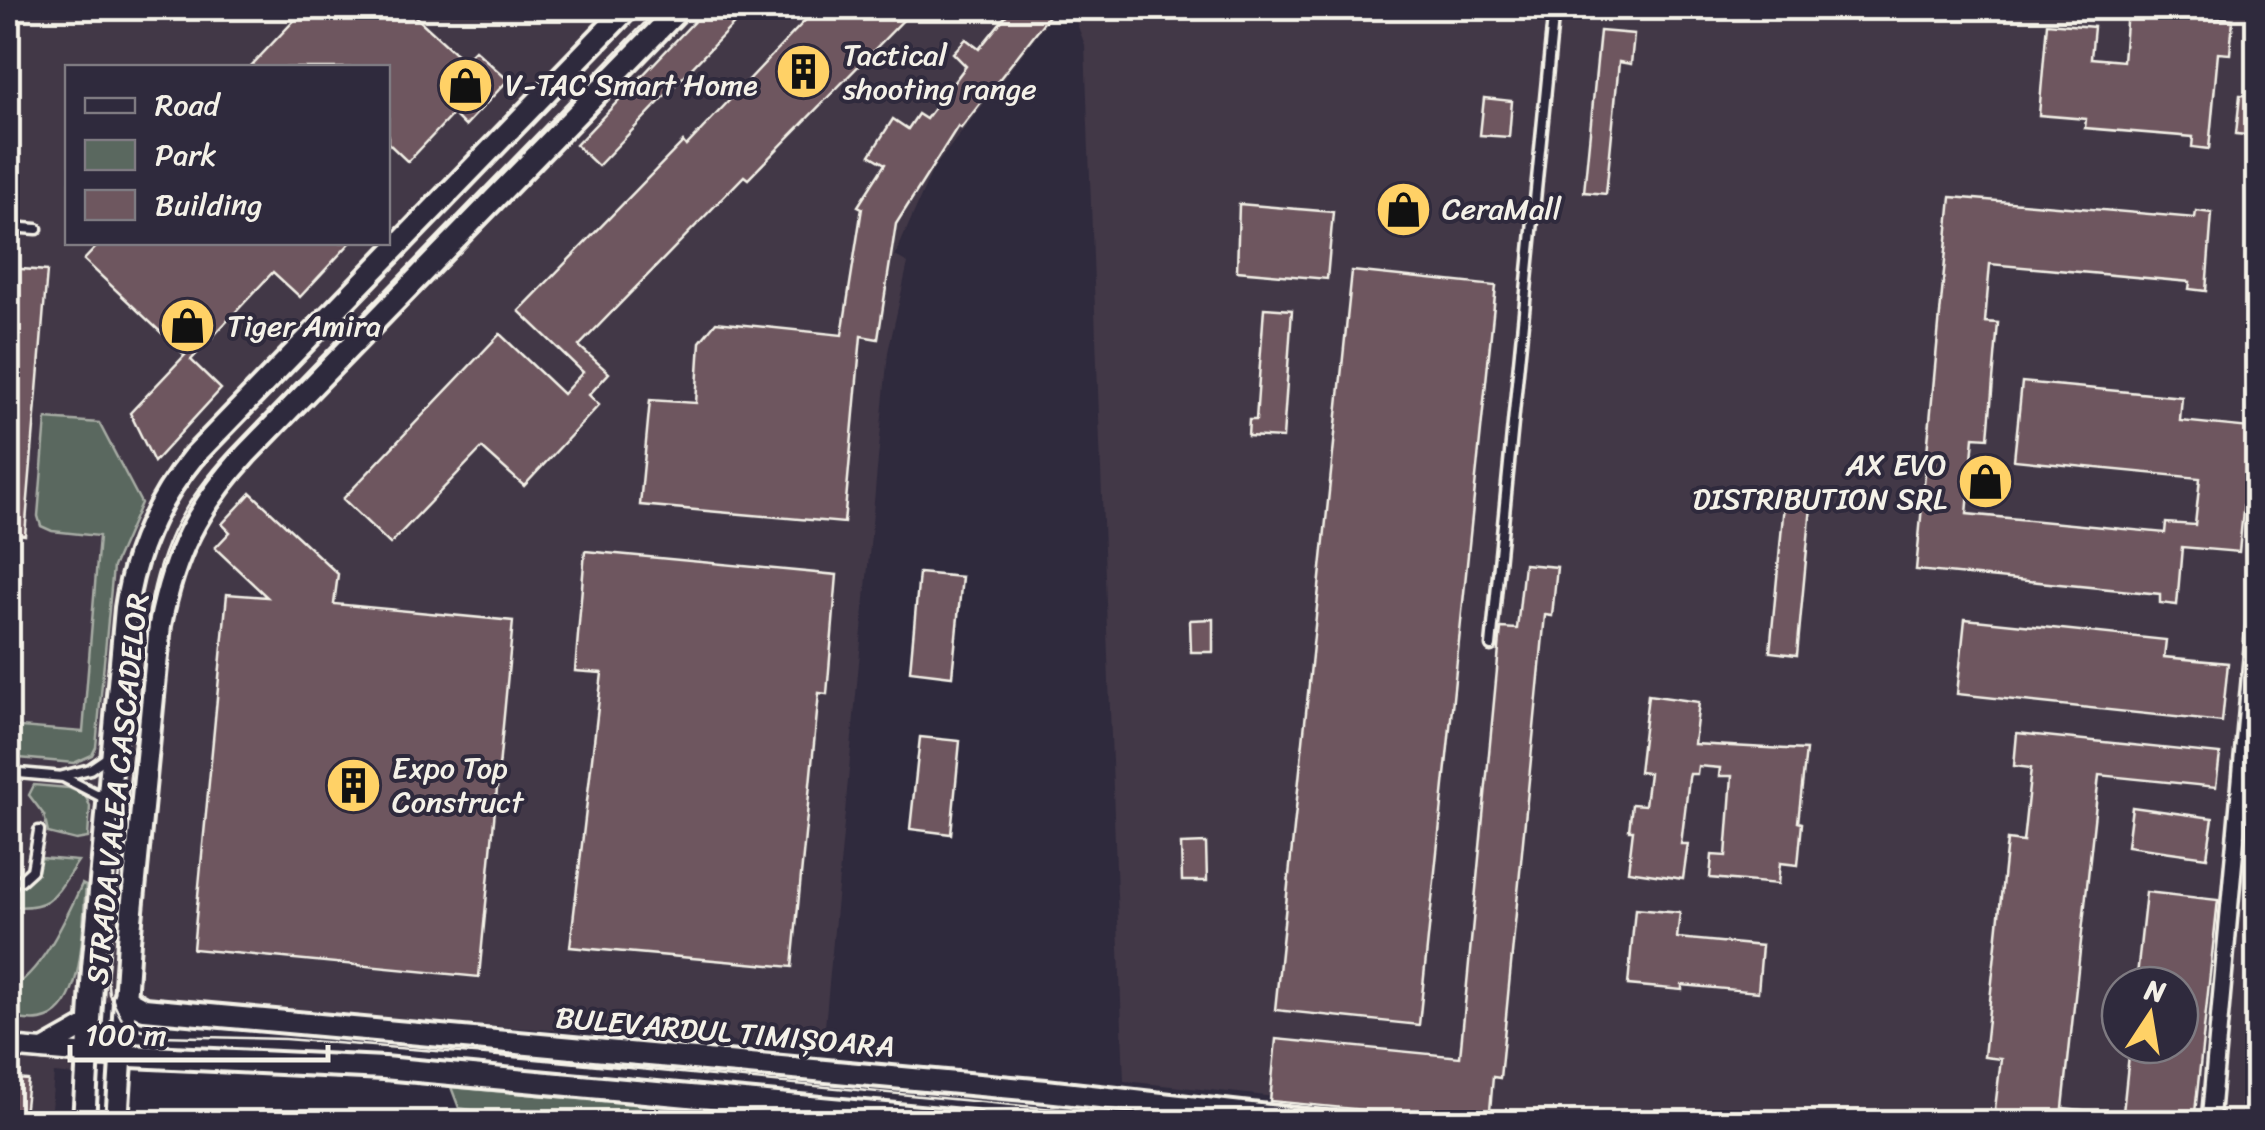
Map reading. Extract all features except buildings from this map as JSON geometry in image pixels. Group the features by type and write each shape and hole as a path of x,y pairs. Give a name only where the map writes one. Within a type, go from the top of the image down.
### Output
{"main road":[{"name":"STRADA VALEA CASCADELOR","path":"84,1122 126,608 132,575 150,524 179,474 628,8"},
{"name":"STRADA VALEA CASCADELOR","path":"117,1122 120,1056 131,1007 162,613 186,535 220,484 680,8"},
{"path":"512,126 539,152"},
{"path":"373,271 400,296"},
{"path":"126,608 162,613"},
{"path":"89,1024 131,1007"},
{"path":"88,1054 131,1007"},
{"name":"BULEVARDUL TIMIȘOARA","path":"131,1007 836,1071 1247,1118 1322,1122"},
{"path":"88,1054 384,1068 973,1122"}],"street":[{"path":"2210,1122 2258,593"},
{"path":"42,1050 89,1024"},
{"path":"8,1047 88,1054"}],"lane":[{"path":"1491,646 1554,8"},
{"path":"8,227 37,230"},
{"path":"8,772 62,776 90,769 112,753"},
{"path":"62,776 108,801"},
{"path":"8,881 21,880 32,870 38,831"}],"shaded area":[{"path":"8,8 1058,8 933,169 895,256 908,263 888,352 823,1048 82,999 75,1075 54,1073 50,1122 8,1122"},
{"path":"1071,8 2257,8 2257,1122 1513,1122 1124,1081 1085,45"}],"green space":[{"path":"46,419 99,423 141,503 113,567 96,747 92,755 74,763 8,757 8,726 83,732 99,536 52,531 41,526 38,516"},
{"path":"34,785 69,788 85,795 90,806 88,838 76,840 48,833 44,815 29,795"},
{"path":"41,858 78,861 51,898 34,906 8,906 8,890 20,888 29,880"},
{"path":"82,884 86,886 80,960 69,996 60,1010 47,1018 8,1018 8,990 42,958"},
{"path":"451,1087 826,1122 539,1122 459,1108"}],"tram line":[{"path":"659,8 231,450 200,487 177,524 160,564 149,611 107,977 109,994 121,1018 159,1036 285,1039 525,1058 1189,1122"}],"place":[{"name":"Tactical shooting range","path":"804,72"},
{"name":"V-TAC Smart Home","path":"466,85"},
{"name":"CeraMall","path":"1403,209"},
{"name":"Tiger Amira","path":"188,326"},
{"name":"AX EVO DISTRIBUTION SRL","path":"1986,482"},
{"name":"Expo Top Construct","path":"353,785"}]}
